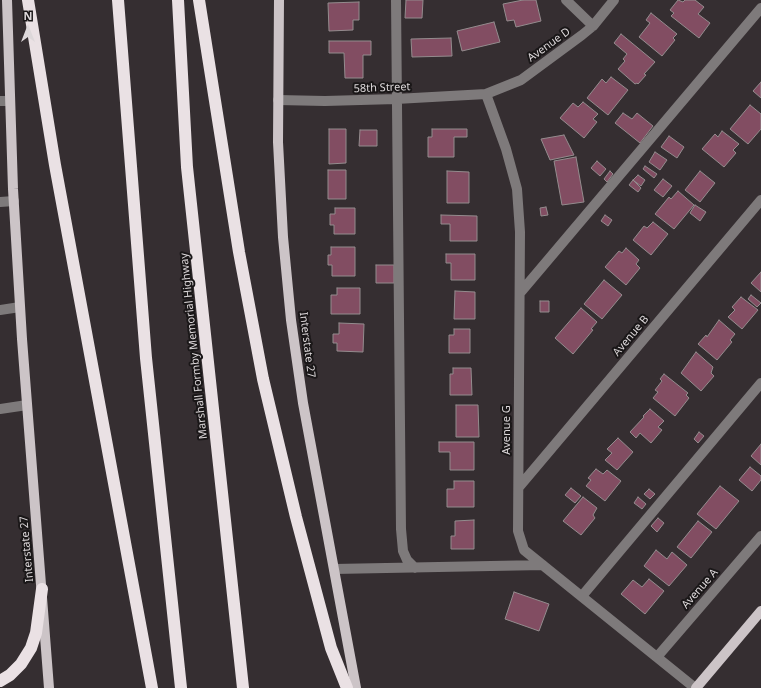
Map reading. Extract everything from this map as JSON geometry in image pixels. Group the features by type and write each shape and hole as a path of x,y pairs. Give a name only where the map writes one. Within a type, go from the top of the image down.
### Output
{"highway":[{"path":"28,0 56,172 152,688"},
{"path":"118,0 146,358 181,688"},
{"name":"Marshall Formby Memorial Highway","path":"178,0 187,167 244,688"},
{"path":"199,0 239,252 263,379 296,517 331,648 347,688"},
{"path":"0,681 10,675 21,664 31,648 36,634 42,589"}],"main road":[{"name":"Interstate 27","path":"7,0 5,101 14,201 27,405 49,688"},
{"name":"Interstate 27","path":"279,0 278,142 283,237 291,320 303,403 356,688"},
{"path":"695,688 761,611"}],"street":[{"path":"396,0 401,529 403,551 407,560 415,568"},
{"path":"566,0 593,26"},
{"name":"Avenue D","path":"486,94 521,80 582,36 593,26 614,0"},
{"path":"520,293 761,8"},
{"name":"58th Street","path":"278,100 325,101 396,99 486,94"},
{"name":"Avenue G","path":"486,94 506,149 517,189 520,232 518,531 524,550 695,688"},
{"name":"Avenue B","path":"519,487 761,200"},
{"path":"0,202 14,201"},
{"path":"0,310 20,307"},
{"path":"582,596 761,383"},
{"path":"0,409 27,405"},
{"name":"Avenue A","path":"657,657 761,536"},
{"path":"334,569 543,565"}],"building":[{"path":"406,0 423,0 422,18 405,18"},
{"path":"523,0 536,0 541,21 516,27 514,20 507,21 503,4"},
{"path":"678,0 683,2 685,0 695,0 704,7 698,14 710,23 699,38 671,16 674,13 670,10"},
{"path":"359,2 359,20 353,20 353,30 329,31 328,3"},
{"path":"651,13 677,34 673,38 675,40 662,56 639,37 650,23 646,20"},
{"path":"494,22 500,42 462,51 457,31"},
{"path":"621,34 655,62 644,74 646,75 638,84 635,84 618,69 625,61 623,59 627,54 614,43"},
{"path":"451,38 452,56 412,57 411,39"},
{"path":"329,41 371,41 371,55 363,55 363,78 345,78 344,53 329,53"},
{"path":"611,77 628,90 608,115 587,98 602,79 606,83"},
{"path":"761,82 761,98 753,91"},
{"path":"583,102 598,114 593,119 597,122 584,138 560,118 573,103 578,107"},
{"path":"750,105 761,114 761,129 748,144 730,129"},
{"path":"623,113 632,119 637,113 653,126 640,143 615,123"},
{"path":"329,129 346,129 346,163 329,164"},
{"path":"432,129 467,129 467,137 454,137 454,157 428,157 428,137 432,137"},
{"path":"360,130 377,130 377,146 359,146"},
{"path":"722,131 739,144 733,150 736,153 724,167 702,149 715,134 718,137"},
{"path":"564,135 574,155 550,160 541,139"},
{"path":"669,136 684,147 677,158 661,147"},
{"path":"655,152 667,160 660,170 649,162"},
{"path":"576,157 584,202 562,205 554,161"},
{"path":"597,161 606,169 600,176 591,168"},
{"path":"645,166 657,174 654,178 643,169"},
{"path":"328,170 346,170 346,199 328,199"},
{"path":"447,171 469,172 469,203 447,203"},
{"path":"610,171 613,174 607,182 604,179"},
{"path":"700,171 715,183 700,202 685,190"},
{"path":"638,175 645,180 641,186 633,180"},
{"path":"663,179 672,186 663,197 654,190"},
{"path":"633,180 641,188 638,192 629,185"},
{"path":"678,191 694,205 674,229 655,214 669,197 671,199"},
{"path":"695,205 706,212 700,221 690,213"},
{"path":"546,207 548,215 541,216 540,208"},
{"path":"335,208 355,208 355,234 334,234 334,225 330,225 330,214 335,214"},
{"path":"441,215 477,216 477,241 450,241 450,224 441,224"},
{"path":"605,215 612,220 608,226 601,221"},
{"path":"653,222 668,234 651,255 633,240 644,226 647,228"},
{"path":"331,247 355,247 355,276 332,276 332,265 328,265 328,255 331,255"},
{"path":"626,248 639,260 636,264 640,268 626,285 605,267 619,251 622,253"},
{"path":"446,254 475,254 475,280 451,280 451,263 446,263"},
{"path":"376,265 394,265 394,283 376,283"},
{"path":"761,272 761,292 751,283"},
{"path":"604,280 622,295 602,319 584,304"},
{"path":"337,288 360,288 360,314 331,314 331,295 337,295"},
{"path":"455,291 475,292 475,319 454,319"},
{"path":"751,295 761,303 757,307 748,299"},
{"path":"741,297 758,310 742,329 728,317 735,310 732,307"},
{"path":"540,301 549,301 549,312 540,312"},
{"path":"581,308 597,322 591,329 593,330 573,354 555,338"},
{"path":"719,320 735,334 730,340 732,342 717,360 698,344 706,335 707,337"},
{"path":"339,323 364,324 363,352 337,351 337,343 333,343 333,334 339,334"},
{"path":"454,329 470,329 470,353 449,353 449,335 454,335"},
{"path":"696,352 713,367 711,373 714,376 701,391 681,373"},
{"path":"453,368 471,368 472,395 450,395 450,374 453,374"},
{"path":"664,374 688,393 686,395 689,398 675,416 653,398 658,392 655,390 662,381 660,379"},
{"path":"456,405 478,405 479,437 456,437"},
{"path":"650,409 664,421 658,427 662,430 651,443 640,433 636,438 630,432"},
{"path":"699,432 704,436 698,443 694,439"},
{"path":"618,438 633,452 617,470 605,460 612,453 607,449"},
{"path":"439,442 474,442 474,470 450,470 450,452 439,452"},
{"path":"761,444 761,465 751,456"},
{"path":"750,467 761,476 761,480 752,491 739,480"},
{"path":"596,469 603,474 607,470 621,481 605,501 586,486 591,480 588,478"},
{"path":"454,481 474,481 474,507 447,507 447,489 454,489"},
{"path":"720,486 739,501 716,529 697,514"},
{"path":"571,488 581,496 575,503 565,495"},
{"path":"649,489 655,494 650,499 644,494"},
{"path":"583,497 597,508 593,515 595,518 581,535 563,521"},
{"path":"638,497 646,504 642,509 634,503"},
{"path":"658,518 664,523 657,532 651,526"},
{"path":"474,520 474,549 451,549 451,536 455,536 455,521"},
{"path":"698,521 712,532 691,558 677,547"},
{"path":"656,550 667,559 672,552 687,565 669,586 644,566"},
{"path":"649,579 664,591 645,614 621,594 633,580 642,587"},
{"path":"514,592 549,604 539,631 505,619"}]}
